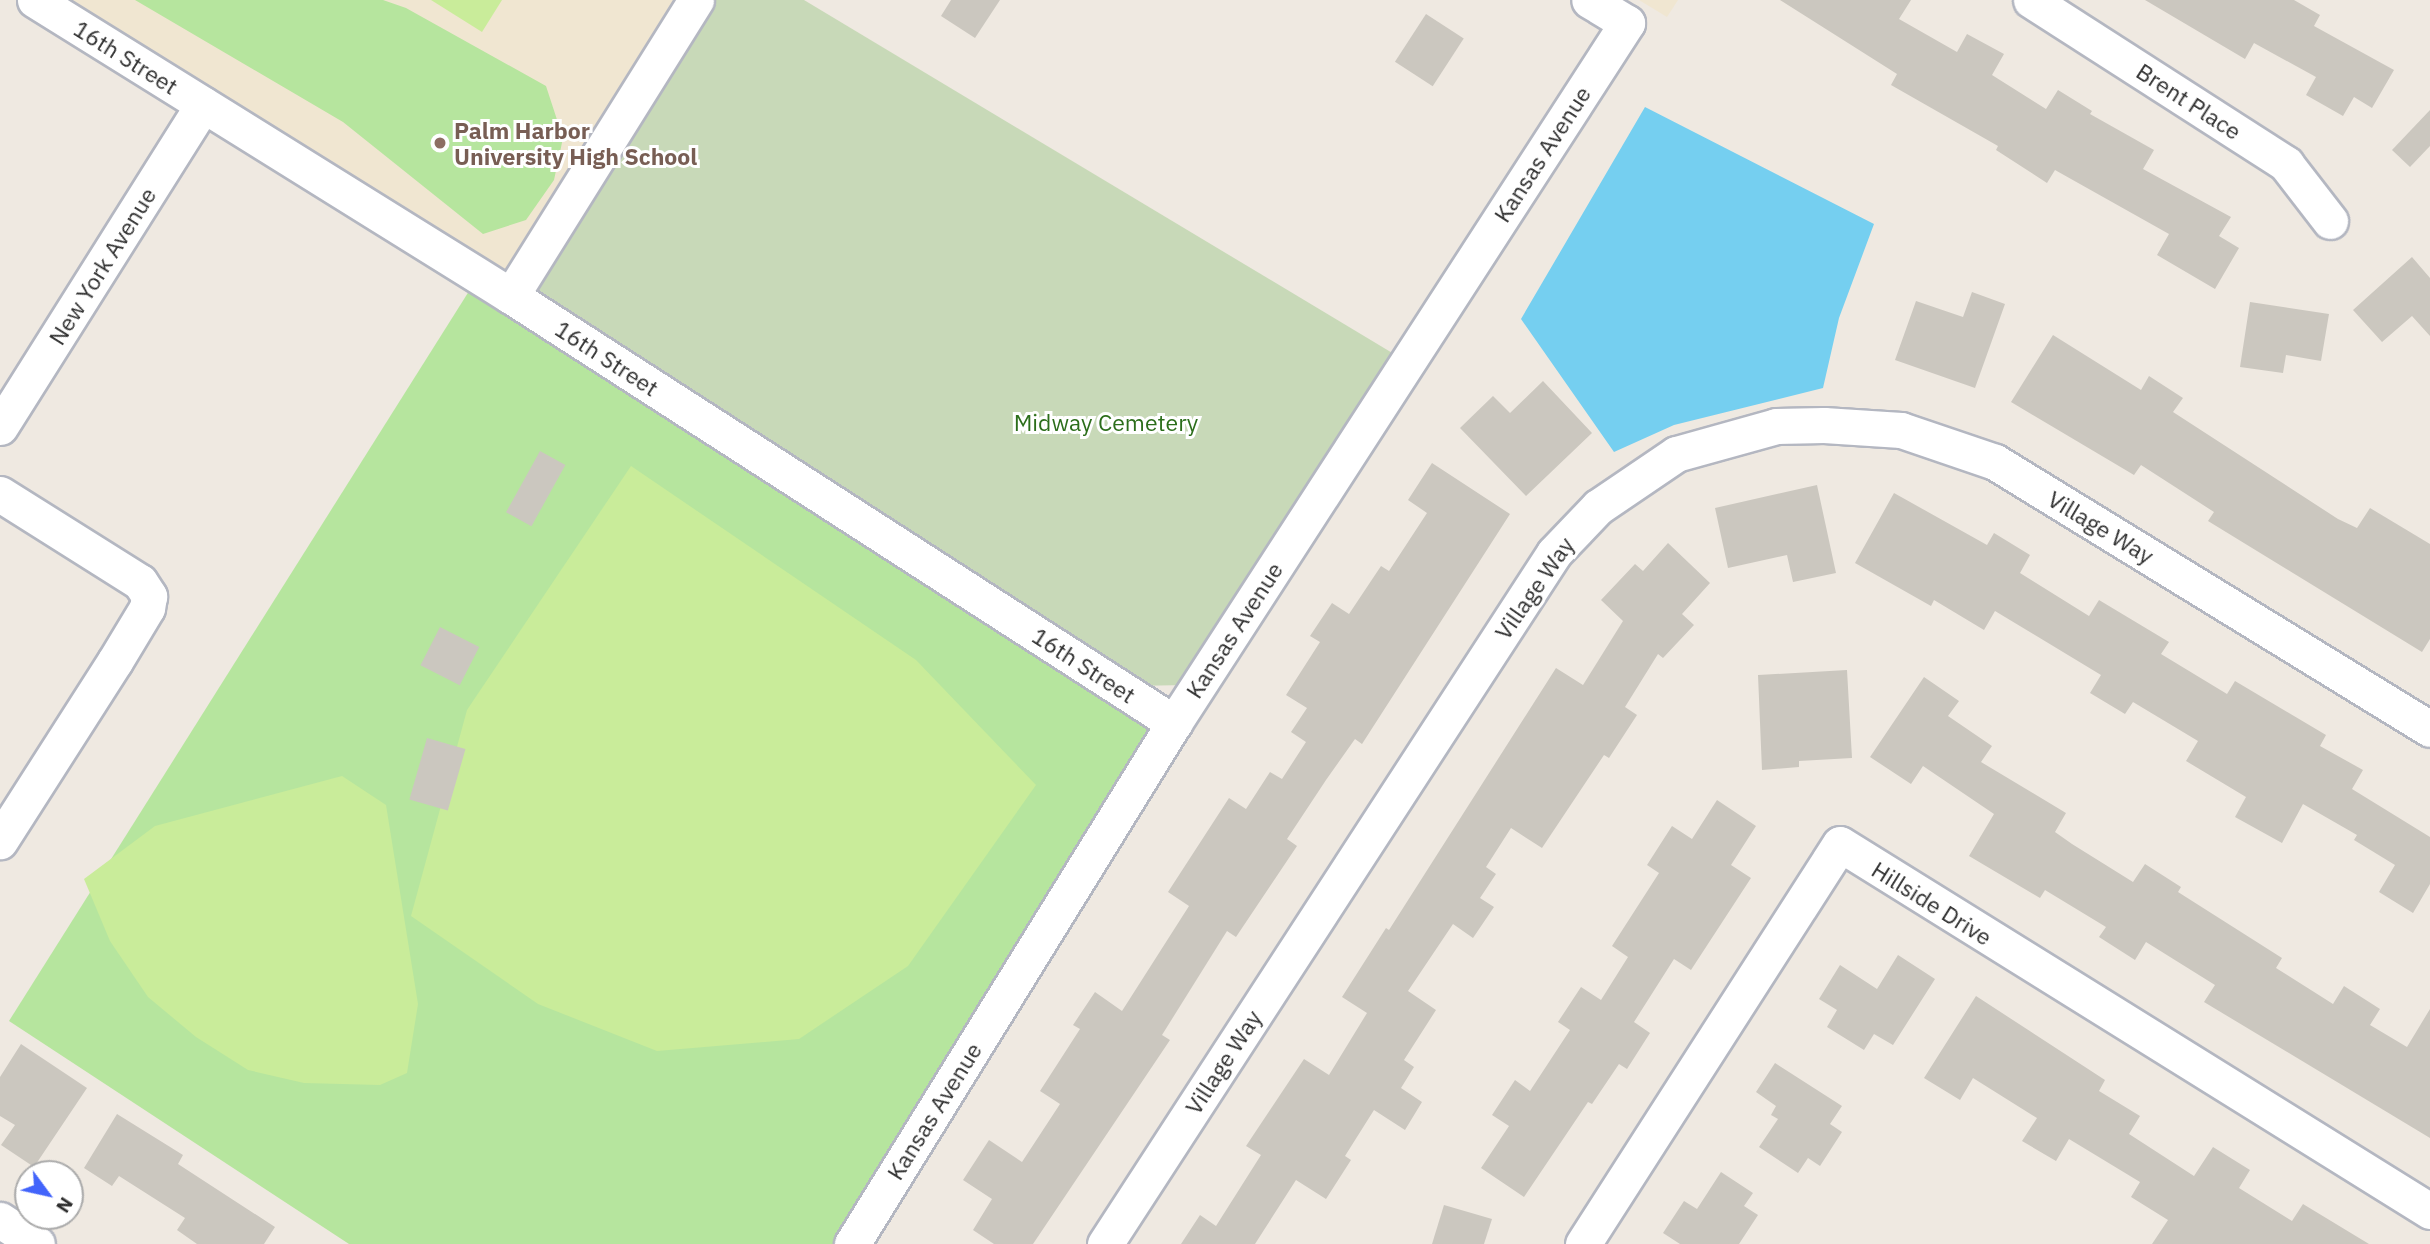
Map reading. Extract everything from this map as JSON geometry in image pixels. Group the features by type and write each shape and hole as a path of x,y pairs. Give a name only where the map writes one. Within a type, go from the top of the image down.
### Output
{"street":[{"name":"16th Street","path":"35,0 511,296 1174,723"},
{"path":"511,296 696,0"},
{"name":"Kansas Avenue","path":"852,1244 1174,723 1626,23 1589,0"},
{"name":"Brent Place","path":"2031,0 2286,164 2330,221"},
{"name":"New York Avenue","path":"0,427 203,105"},
{"name":"Village Way","path":"1105,1244 1554,553 1598,507 1676,454 1776,426 1824,425 1901,430 1995,462 2430,729"},
{"path":"0,494 139,582 149,596 147,608 115,661 0,841"},
{"name":"Hillside Drive","path":"1583,1244 1840,844 2430,1211"},
{"path":"0,1220 37,1244"}],"shaded area":[{"name":"Palm Harbor University High School","path":"59,0 684,0 507,283"},
{"path":"1639,0 1678,0 1667,17"}],"green space":[{"path":"135,0 383,0 406,8 546,86 563,138 554,180 526,220 483,234 343,122"},
{"path":"431,0 502,0 482,32"},
{"name":"Midway Cemetery","path":"697,0 804,0 1399,357 1186,685 1133,686 517,287"},
{"path":"471,288 1153,727 833,1244 349,1244 9,1021"},
{"path":"631,466 916,660 1036,785 908,966 799,1039 657,1051 538,1004 411,916 467,710"},
{"path":"342,776 386,805 418,1004 407,1073 380,1085 304,1083 248,1070 196,1037 148,997 110,941 84,879 155,826"}],"water":[{"path":"1645,107 1874,224 1839,318 1823,388 1674,425 1614,452 1521,319"}],"building":[{"path":"951,0 1000,0 975,38 941,16"},
{"path":"1780,0 1911,0 1899,19 1957,52 1967,34 2004,54 1992,75 2046,109 2058,90 2092,111 2090,114 2154,150 2143,169 2231,217 2219,236 2239,248 2215,289 2157,255 2169,234 2055,170 2047,183 1996,150 1998,146 1891,85 1897,74"},
{"path":"2145,0 2294,0 2320,15 2314,26 2394,70 2372,108 2354,97 2343,116 2306,95 2316,77 2254,43 2245,59"},
{"path":"1426,14 1464,39 1433,86 1395,62"},
{"path":"2430,110 2430,146 2410,167 2392,150"},
{"path":"2412,257 2430,278 2430,336 2412,316 2382,342 2353,310"},
{"path":"1972,292 2005,304 1975,388 1895,360 1916,301 1963,317"},
{"path":"2250,302 2329,314 2321,361 2286,355 2283,373 2240,367"},
{"path":"2053,335 2141,390 2149,376 2183,398 2173,412 2338,519 2357,528 2370,508 2430,544 2430,639 2422,652 2208,521 2214,512 2141,465 2134,475 2011,402"},
{"path":"1543,381 1592,433 1526,496 1460,428 1493,396 1510,413"},
{"path":"540,451 565,465 531,526 506,512"},
{"path":"1432,463 1510,514 1362,744 1355,739 1287,839 1297,846 1236,937 1227,931 1162,1035 1170,1040 1033,1244 994,1244 973,1230 992,1199 963,1180 989,1140 1022,1162 1060,1104 1040,1091 1080,1029 1073,1025 1095,992 1122,1011 1189,906 1168,892 1229,798 1246,809 1270,772 1282,779 1306,742 1291,732 1307,708 1286,695 1320,642 1310,636 1332,603 1349,614 1381,566 1389,571 1427,513 1408,500"},
{"path":"1817,485 1836,573 1793,582 1787,555 1728,568 1715,508"},
{"path":"1894,493 1987,545 1994,533 2030,555 2020,573 2089,616 2099,600 2169,642 2161,654 2227,694 2235,681 2326,735 2320,746 2363,770 2352,789 2430,837 2430,884 2413,913 2379,892 2395,865 2354,840 2357,835 2303,804 2282,843 2235,817 2246,797 2186,761 2198,741 2133,702 2125,714 2090,693 2101,675 1995,611 1984,630 1934,600 1931,606 1855,563"},
{"path":"1668,543 1710,583 1682,614 1694,625 1663,658 1658,654 1625,707 1637,715 1609,758 1604,755 1542,848 1511,828 1486,867 1496,874 1480,898 1494,907 1473,938 1453,924 1408,991 1436,1010 1404,1060 1414,1067 1401,1088 1422,1102 1405,1130 1374,1110 1345,1156 1351,1160 1326,1199 1296,1180 1255,1244 1181,1244 1200,1215 1216,1226 1261,1155 1246,1146 1304,1059 1329,1075 1367,1013 1342,997 1386,928 1389,930 1556,668 1583,685 1623,621 1601,600 1635,564 1643,571"},
{"path":"440,627 479,647 460,685 420,665"},
{"path":"1847,670 1852,758 1799,761 1799,767 1762,770 1758,675"},
{"path":"1924,677 1959,701 1948,716 1992,746 1981,762 2066,813 2055,832 2072,844 2133,882 2145,864 2181,887 2178,892 2282,958 2276,968 2333,1004 2344,986 2380,1009 2370,1025 2407,1047 2430,1009 2430,1138 2204,1002 2215,985 2146,942 2135,960 2099,937 2106,927 2045,890 2040,898 1969,856 1994,814 1923,766 1911,784 1870,757"},
{"path":"427,738 465,749 448,811 409,800"},
{"path":"1717,800 1756,826 1731,865 1751,878 1691,970 1674,959 1634,1022 1650,1033 1627,1069 1619,1064 1592,1104 1588,1102 1524,1197 1481,1168 1509,1126 1492,1115 1515,1080 1530,1091 1570,1030 1558,1022 1581,987 1601,1000 1628,957 1612,946 1659,873 1647,865 1672,826 1692,839"},
{"path":"1898,955 1935,979 1893,1045 1874,1034 1864,1050 1827,1027 1837,1010 1819,999 1840,965 1877,989"},
{"path":"1976,996 2105,1080 2099,1091 2140,1116 2129,1134 2194,1176 2213,1147 2250,1170 2239,1188 2292,1221 2303,1204 2369,1244 2152,1244 2168,1220 2131,1197 2140,1182 2069,1139 2056,1161 2022,1141 2037,1118 1973,1078 1960,1100 1924,1078"},
{"path":"21,1044 87,1088 39,1160 24,1160 1,1145 15,1125 0,1116 0,1077"},
{"path":"1775,1063 1842,1106 1830,1124 1842,1132 1820,1166 1808,1158 1798,1173 1759,1147 1778,1119 1771,1115 1776,1106 1756,1092"},
{"path":"117,1114 183,1155 178,1164 275,1227 264,1244 197,1244 177,1230 185,1218 119,1176 112,1186 84,1168"},
{"path":"1721,1172 1753,1193 1744,1206 1758,1215 1739,1244 1680,1244 1663,1233 1684,1201 1697,1209"},
{"path":"1444,1205 1492,1219 1484,1244 1432,1244"}],"place":[{"name":"Palm Harbor University High School","path":"440,143"}]}
